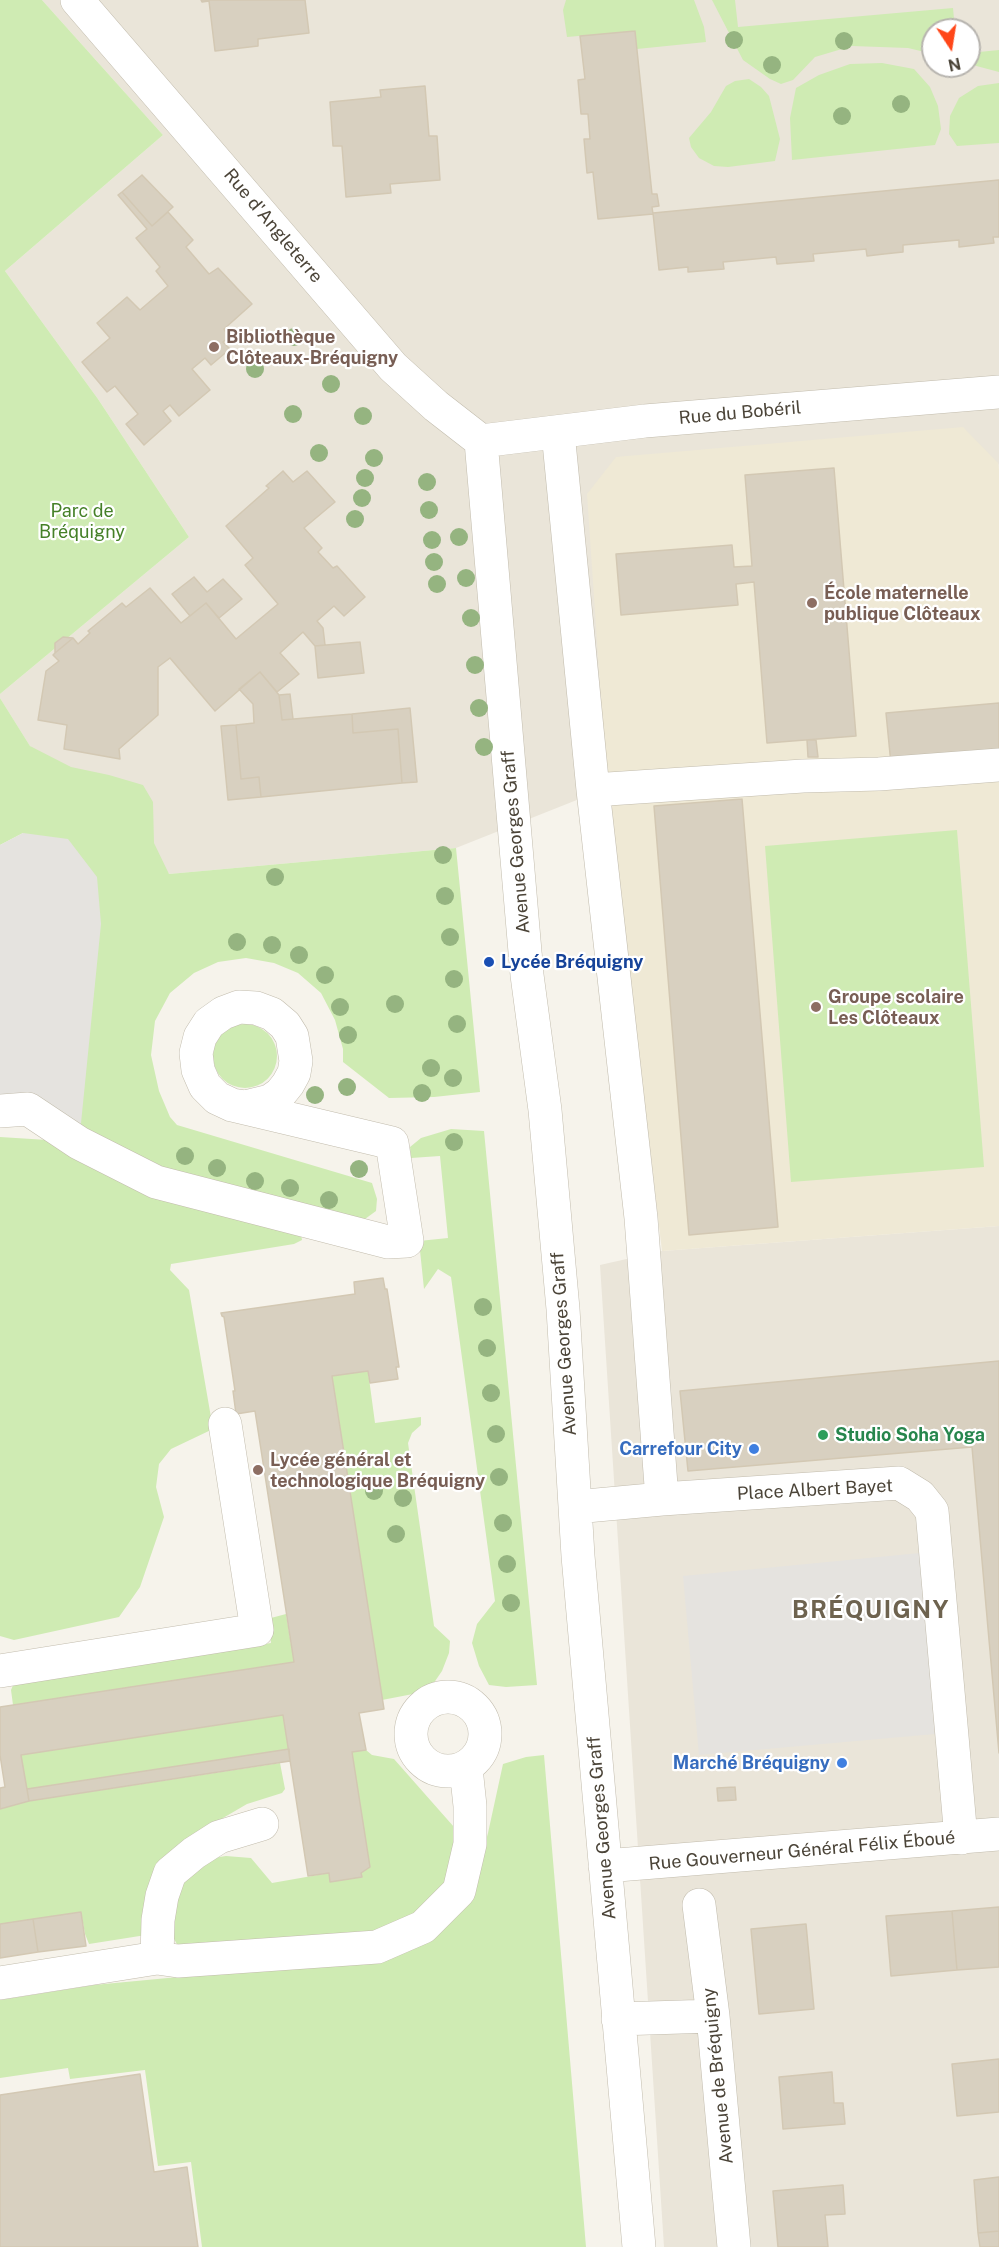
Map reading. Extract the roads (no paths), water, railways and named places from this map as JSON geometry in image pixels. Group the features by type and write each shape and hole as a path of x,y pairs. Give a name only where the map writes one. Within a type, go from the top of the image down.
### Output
{"street":[{"name":"Rue d'Angleterre","path":"77,0 393,367 436,406 481,441"},
{"name":"Rue du Bobéril","path":"481,441 645,421 999,392"},
{"path":"558,432 593,790 641,1218 662,1499"},
{"name":"Avenue Georges Graff","path":"481,441 527,975 545,1110 562,1309 579,1567 639,2247"},
{"path":"593,790 999,765"},
{"path":"0,1111 28,1109 79,1143 156,1182 388,1242 407,1241 392,1143 232,1105"},
{"path":"0,1671 258,1630 225,1424"},
{"name":"Place Albert Bayet","path":"575,1507 662,1499 899,1484 920,1496 932,1511 961,1838"},
{"path":"0,1983 157,1958 178,1961 377,1947 423,1927 459,1891 470,1844 470,1806 466,1767"},
{"path":"157,1958 158,1920 162,1896 170,1873 194,1852 219,1837 262,1824"},
{"name":"Rue Gouverneur Général Félix Éboué","path":"605,1866 999,1834"},
{"name":"Avenue de Bréquigny","path":"699,1905 713,2016 734,2247"},
{"path":"618,2019 713,2016"}],"place":[{"name":"Bibliothèque Clôteaux-Bréquigny","path":"214,347"},
{"name":"École maternelle publique Clôteaux","path":"812,603"},
{"name":"Lycée Bréquigny","path":"489,962"},
{"name":"Groupe scolaire Les Clôteaux","path":"816,1007"},
{"name":"Studio Soha Yoga","path":"823,1435"},
{"name":"Carrefour City","path":"754,1449"},
{"name":"Lycée général et technologique Bréquigny","path":"258,1470"},
{"name":"Marché Bréquigny","path":"842,1763"}],"district":[{"name":"BRÉQUIGNY","path":"871,1611"}],"park label":[{"name":"Parc de Bréquigny","path":"82,521"}]}
